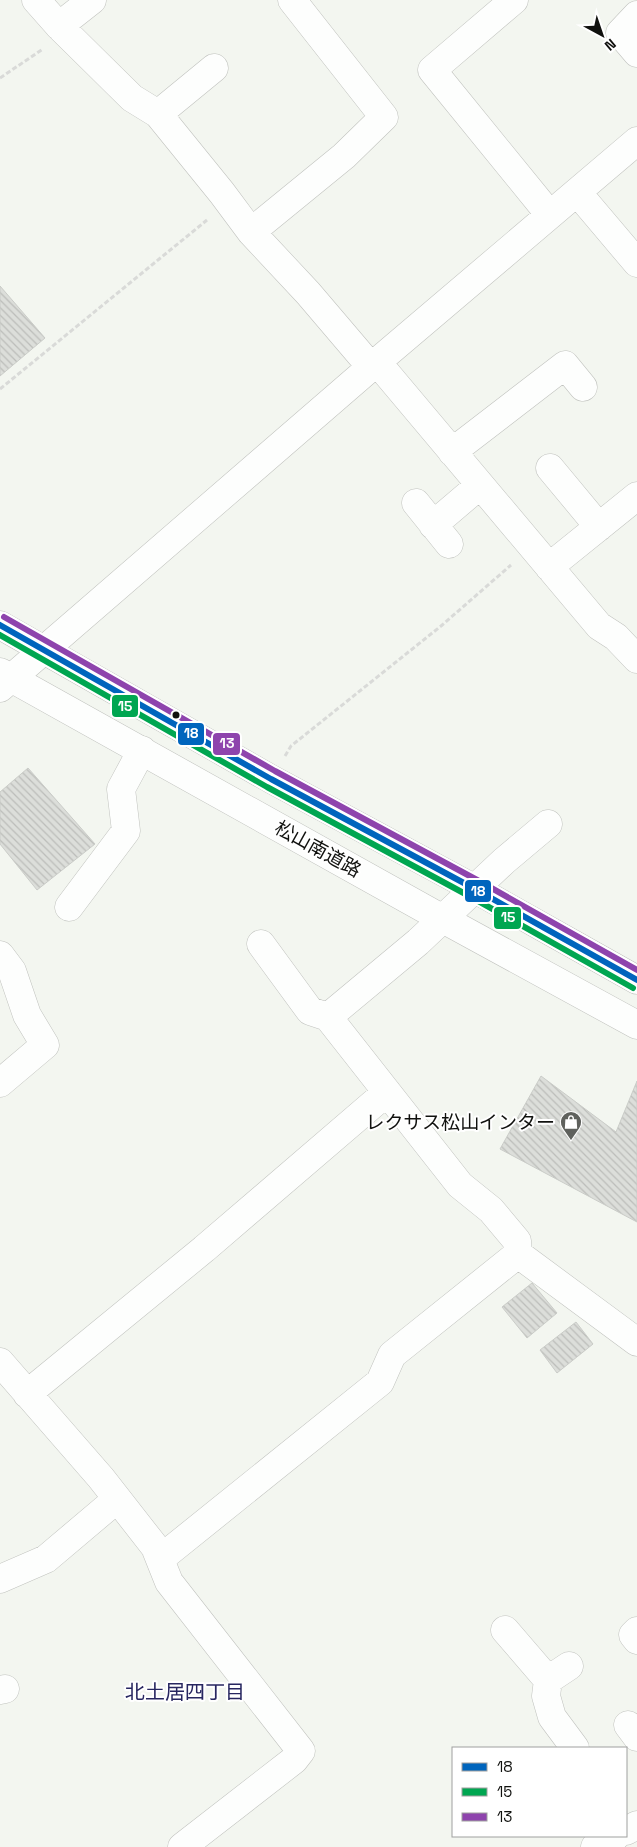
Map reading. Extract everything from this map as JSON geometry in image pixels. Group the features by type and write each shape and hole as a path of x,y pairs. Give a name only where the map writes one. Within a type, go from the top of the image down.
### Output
{"main road":[{"path":"36,0 132,98 158,114 251,232 452,452 599,626 616,638 637,659"},
{"path":"63,29 92,0"},
{"path":"251,232 344,156 384,118 292,0"},
{"path":"514,0 432,70 550,215"},
{"path":"637,15 620,33 637,53"},
{"path":"158,114 214,68"},
{"path":"4,679 44,649 637,140"},
{"path":"577,192 637,264"},
{"path":"452,452 565,365 583,387"},
{"path":"550,468 599,527"},
{"path":"416,503 441,534 480,485"},
{"path":"540,557 599,527 637,496"},
{"name":"松山南道路","path":"0,625 271,779 475,889 637,980"},
{"name":"松山南道路","path":"4,679 142,750 443,919 637,1025"},
{"path":"69,907 126,831 121,789 142,750"},
{"path":"328,1017 418,942 504,861 548,824"},
{"path":"261,944 310,1011 328,1017 460,1186 491,1210 517,1241 518,1254 637,1342"},
{"path":"0,955 12,970 28,1015 45,1045 0,1083"},
{"path":"28,1394 204,1250 387,1092"},
{"path":"160,1559 380,1382 392,1355 518,1254"},
{"path":"0,1362 117,1499 155,1547 168,1582 301,1752 294,1760 185,1846"},
{"path":"1,1576 46,1559 117,1499"},
{"path":"506,1630 559,1673 546,1696 552,1717 573,1747"},
{"path":"637,1631 633,1635 637,1640"},
{"path":"595,1847 612,1837"}],"path":[{"path":"0,78 63,29"},
{"path":"0,389 228,202"},
{"path":"271,779 291,746 441,626 540,557"}],"building":[{"path":"0,286 45,338 0,376"},
{"path":"28,768 95,844 37,890 0,844 0,792"},
{"name":"レクサス松山インター","path":"541,1076 616,1132 637,1081 637,1222 500,1149"},
{"path":"532,1283 557,1313 527,1338 502,1307"},
{"path":"576,1322 593,1344 557,1373 540,1350"}],"transit line":[{"name":"13","path":"4,617 275,771 479,881 637,970"},
{"name":"18","path":"0,625 271,779 475,889 637,980"},
{"name":"15","path":"0,635 267,787 471,897 633,988"}],"place":[{"name":"レクサス松山インター","path":"571,1141"}],"district":[{"name":"北土居四丁目","path":"185,1692"}]}
